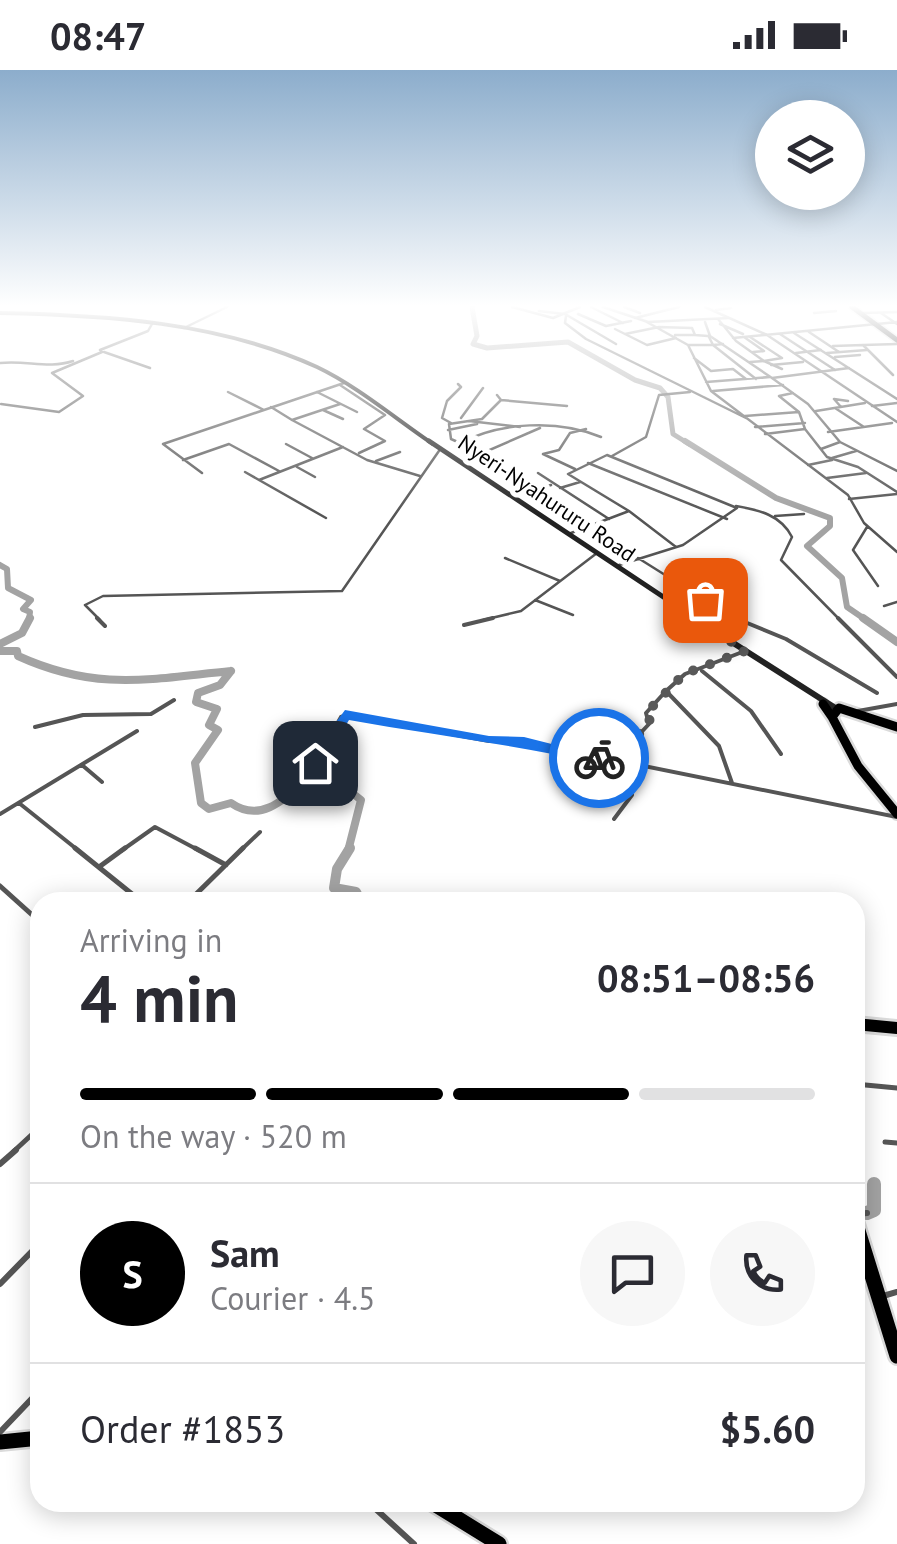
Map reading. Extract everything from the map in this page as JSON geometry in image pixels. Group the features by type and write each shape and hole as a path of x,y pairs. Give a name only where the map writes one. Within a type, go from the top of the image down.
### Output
{"highway":[{"path":"823,704 840,713 897,728"},
{"path":"840,713 841,734 870,783 897,815"},
{"path":"865,1025 897,1028"},
{"path":"865,1241 897,1356"},
{"path":"0,1442 30,1439"},
{"path":"447,1512 498,1544"}],"main road":[{"name":"Nyeri-Nyahururu Road","path":"329,376 840,713"},
{"name":"Nyeri-Nyahururu Road","path":"778,673 823,704"}],"street":[{"path":"0,404 59,412 84,396 56,376"},
{"path":"663,376 731,414 746,418 798,412"},
{"path":"703,376 712,392 762,434 827,478 849,499 868,526 897,552"},
{"path":"742,376 746,379"},
{"path":"706,382 784,376"},
{"path":"827,376 895,423"},
{"path":"827,376 895,423"},
{"path":"861,376 897,399"},
{"path":"771,377 814,411 840,442 897,472"},
{"path":"202,473 163,444 342,384 385,416 364,429 384,441 356,454"},
{"path":"452,423 442,418 447,402 461,387 458,384"},
{"path":"712,392 783,385"},
{"path":"458,420 483,388"},
{"path":"228,392 264,410"},
{"path":"316,392 357,412"},
{"path":"676,547 568,474 612,456 648,435 660,395 695,392"},
{"path":"793,392 779,396 798,412 805,429 831,460 866,473 897,493"},
{"path":"497,395 500,400"},
{"path":"841,407 834,399 848,401"},
{"path":"872,406 897,399"},
{"path":"500,400 482,419 452,423 448,430 451,440 460,443 470,436 542,426 588,429 601,437"},
{"path":"500,400 567,406"},
{"path":"292,420 340,404"},
{"path":"814,411 865,404"},
{"path":"270,407 356,454 420,476"},
{"path":"834,408 864,427"},
{"path":"323,410 343,419"},
{"path":"458,420 522,428"},
{"path":"448,430 460,431 478,423"},
{"path":"754,427 805,423"},
{"path":"828,432 895,423"},
{"path":"462,462 542,426"},
{"path":"575,469 543,454 558,450 570,432 588,429"},
{"path":"762,434 805,429"},
{"path":"820,449 840,442"},
{"path":"182,460 229,444 279,472"},
{"path":"286,444 313,458"},
{"path":"620,444 626,449"},
{"path":"258,480 342,447"},
{"path":"104,626 85,605 103,596 341,592 441,448"},
{"path":"808,464 856,451"},
{"path":"374,462 400,452"},
{"path":"612,456 772,517 793,533 781,560 794,579 897,677"},
{"path":"588,464 727,519"},
{"path":"294,466 315,477"},
{"path":"245,472 326,518"},
{"path":"538,473 609,519"},
{"path":"827,478 866,473"},
{"path":"514,480 588,527"},
{"path":"560,488 581,482"},
{"path":"532,491 554,484"},
{"path":"849,499 897,493"},
{"path":"616,566 676,547 727,519 736,512 736,506"},
{"path":"569,534 629,512"},
{"path":"772,517 804,514"},
{"path":"868,526 853,550 878,586"},
{"path":"464,625 521,611 597,553"},
{"path":"504,558 560,581"},
{"path":"638,558 710,603 712,611"},
{"path":"535,600 573,615"},
{"path":"884,606 897,602"},
{"path":"693,616 712,611 758,626 877,692"},
{"path":"611,761 616,748 634,740 649,724 646,713 684,674 745,651"},
{"path":"702,670 751,710 780,754"},
{"path":"666,691 683,702 728,760 734,773 732,784"},
{"path":"35,726 83,715 151,714 174,700"},
{"path":"840,713 897,704"},
{"path":"315,763 345,715 489,741 524,742 897,815"},
{"path":"0,814 137,732"},
{"path":"82,765 102,782"},
{"path":"614,819 632,795 625,785 634,765"},
{"path":"19,803 129,892"},
{"path":"98,867 155,826 226,865"},
{"path":"198,892 260,832"},
{"path":"0,886 30,913"},
{"path":"865,1085 897,1088"},
{"path":"0,1164 30,1136"},
{"path":"884,1142 897,1143"},
{"path":"0,1284 30,1253"},
{"path":"878,1295 888,1297 897,1292"},
{"path":"0,1432 30,1400"},
{"path":"379,1512 414,1544"}],"waterway":[{"path":"628,376 660,388 668,397 673,434 689,444"},
{"path":"685,441 776,498 830,518 830,526 807,546 842,578 847,607 866,620"},
{"path":"0,565 7,569 8,588 31,600 23,609 30,612 29,620"},
{"path":"863,618 897,642"},
{"path":"0,644 22,633 29,620"},
{"path":"0,651 17,651 18,656 46,667 98,679 148,679 231,671 220,685 198,693 196,702 217,709 209,725 218,730 195,763 201,803 209,809 231,803 243,809 265,809 315,772 331,776 361,800 348,851"},
{"path":"350,848 337,869 334,888 356,892"},
{"path":"867,1213 874,1210 874,1184"}],"way so far":[{"path":"599,758 611,761 618,746 634,740 650,721 646,713 684,674 745,651 693,616 712,611 705,600"}],"route":[{"path":"315,763 345,715 495,742 524,742 599,758"}]}
